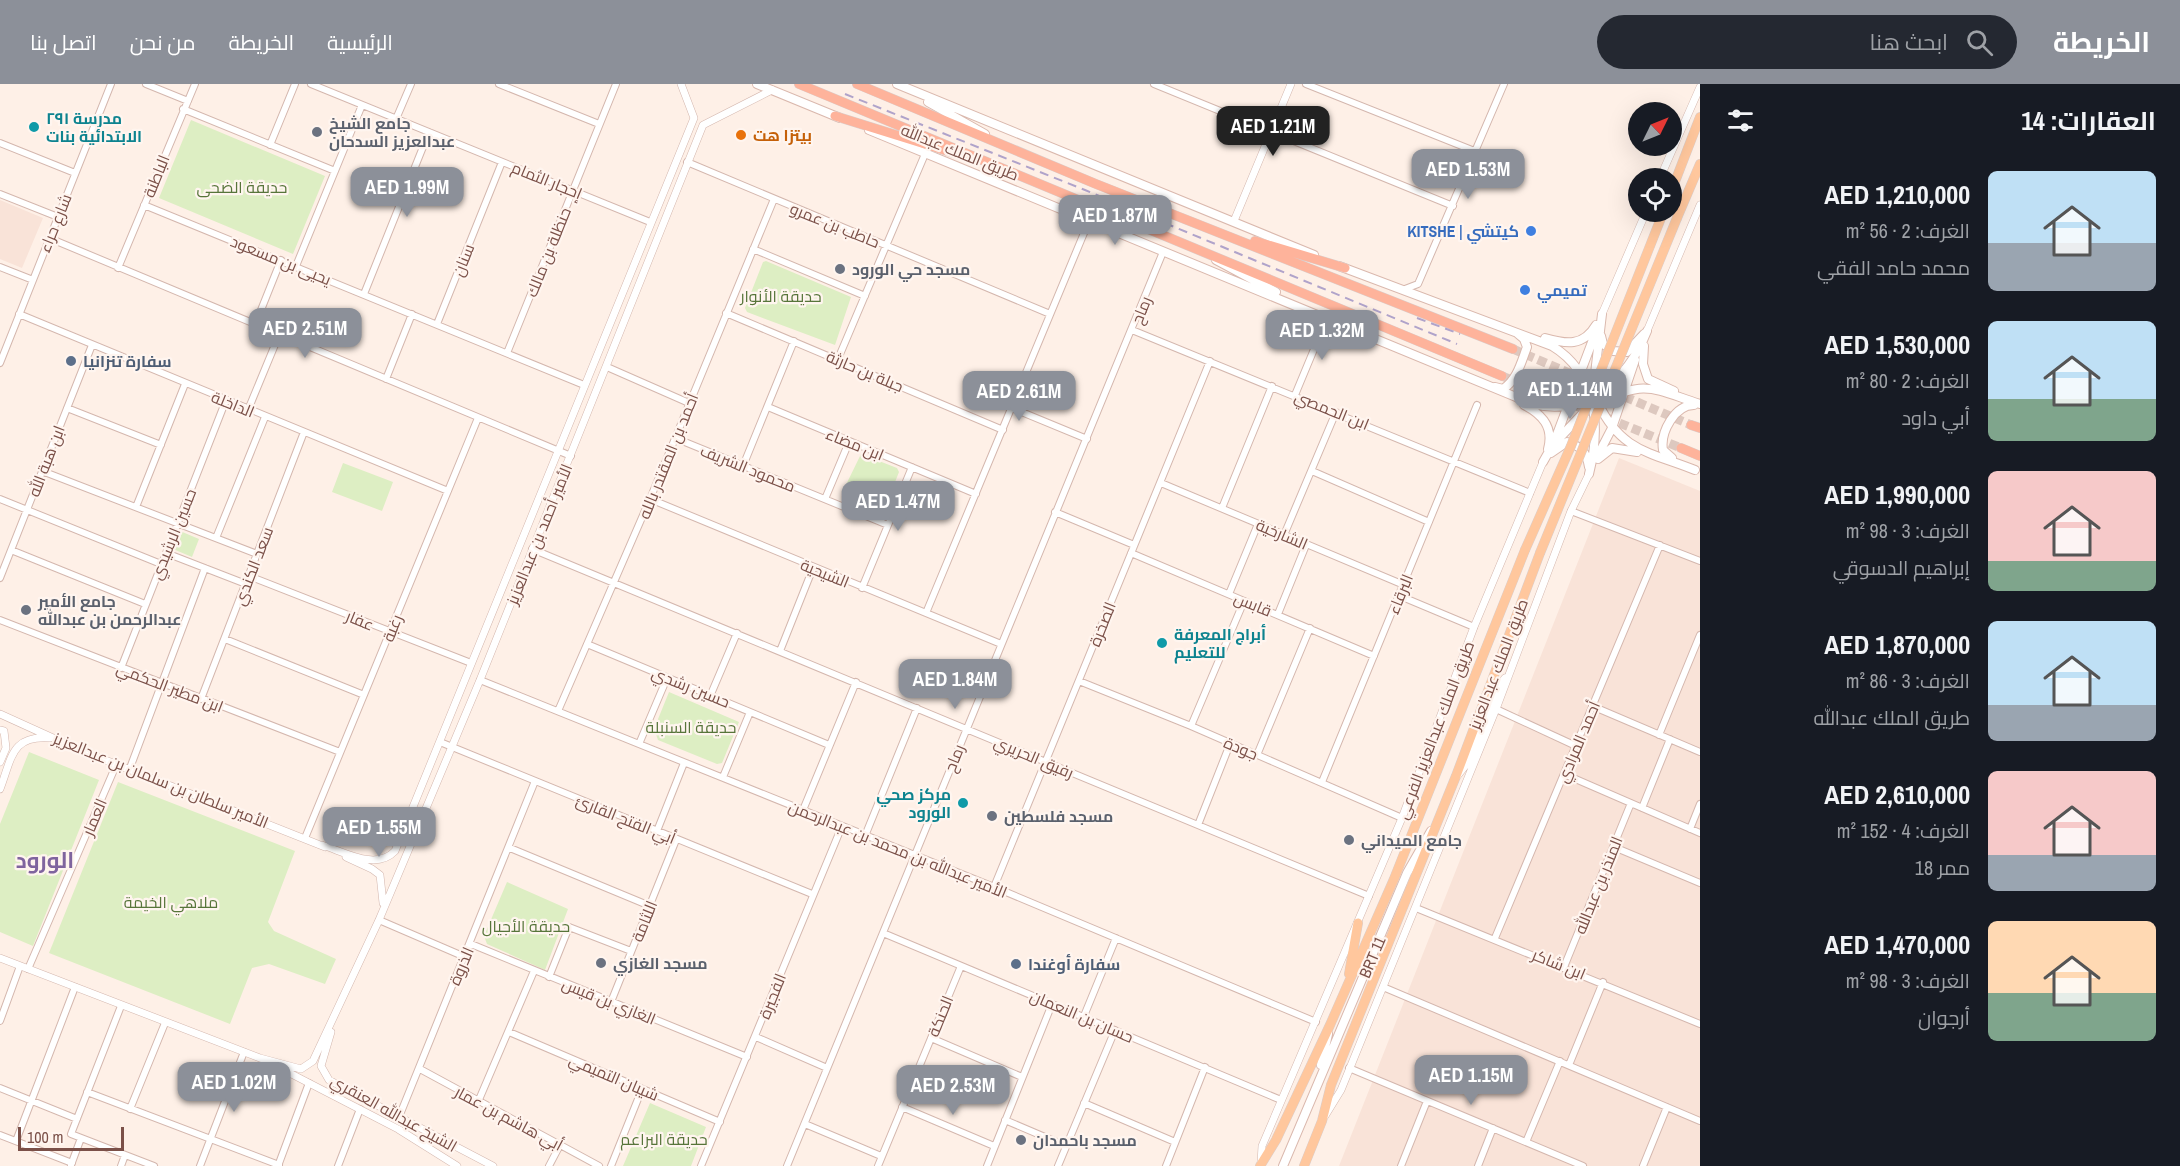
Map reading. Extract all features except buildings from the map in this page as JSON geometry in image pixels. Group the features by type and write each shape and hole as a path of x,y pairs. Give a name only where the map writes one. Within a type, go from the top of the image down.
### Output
{"highway":[{"name":"طريق الملك عبدالله","path":"799,84 1502,376"},
{"name":"طريق الملك عبدالله","path":"857,84 1096,184 1513,349"},
{"path":"835,116 959,157 990,162"},
{"path":"1194,222 1345,268"},
{"path":"1681,448 1700,456"}],"main road":[{"name":"طريق الملك عبدالله","path":"757,84 1483,384"},
{"path":"898,85 993,139"},
{"path":"898,85 1345,268 1552,346 1565,354 1581,371 1594,401 1612,428 1631,445 1697,471"},
{"path":"1680,168 1700,117"},
{"name":"طريق الملك عبدالعزيز","path":"1304,1166 1322,1121 1331,1085 1456,776 1540,553 1700,164"},
{"name":"طريق الملك عبدالعزيز","path":"1261,1165 1276,1140 1330,1025 1394,879 1525,550 1571,446 1659,222"},
{"path":"1190,245 1325,317"},
{"path":"1602,314 1601,338 1603,344 1613,351 1627,352 1647,331"},
{"path":"1482,318 1566,344 1583,339 1593,330 1602,314"},
{"path":"1543,462 1568,407 1602,314"},
{"path":"1590,474 1596,438 1594,383 1602,314"},
{"path":"1482,318 1518,334 1524,339 1527,347 1511,384 1503,389 1483,384"},
{"path":"1590,474 1612,428 1627,389 1635,356 1647,331"},
{"path":"1647,331 1643,364 1648,379 1700,404"},
{"path":"1552,446 1635,356"},
{"path":"1483,384 1540,405 1568,407 1639,387 1656,389 1700,404"},
{"path":"1483,384 1542,416 1548,425 1550,445 1543,462"},
{"path":"1697,471 1669,456 1663,450 1662,443 1679,408 1700,404"},
{"path":"1543,462 1556,448 1567,442 1577,445 1587,455 1590,474"},
{"path":"1590,474 1605,451 1620,447 1697,471"},
{"name":"BRT 11","path":"1283,1166 1407,873 1436,823"},
{"path":"1348,984 1358,923"},
{"name":"BRT 11","path":"1312,1094 1330,1025"}],"street":[{"name":"شارع حراء","path":"0,363 3,348 33,280 111,84"},
{"path":"146,84 188,101"},
{"name":"الباطنة","path":"118,268 195,84"},
{"path":"270,145 295,84"},
{"name":"إحجار الثمام","path":"311,84 650,222"},
{"path":"396,119 411,84"},
{"path":"499,84 599,124"},
{"name":"حنظلة بن مالك","path":"507,353 616,84"},
{"name":"الأمير أحمد بن عبدالعزيز","path":"322,846 374,861 390,856 395,851 694,118 681,84"},
{"path":"1154,84 1453,206"},
{"path":"1234,221 1291,84"},
{"path":"1306,84 1477,152"},
{"path":"1405,289 1418,284 1477,152 1504,84"},
{"path":"1664,168 1700,87"},
{"name":"الأمير أحمد بن عبدالعزيز","path":"337,1012 379,920 480,680 703,125 772,90"},
{"path":"296,266 362,105"},
{"path":"183,109 336,171"},
{"path":"364,294 429,132"},
{"path":"0,143 75,174"},
{"path":"838,359 925,154"},
{"name":"سنان","path":"437,324 502,162"},
{"name":"حاطب بن عمرو","path":"687,162 1050,314"},
{"path":"0,194 58,217"},
{"name":"أحمد بن المقتدر بالله","path":"558,711 650,499 774,199"},
{"name":"يحيى بن مسعود","path":"144,205 584,385"},
{"path":"1647,331 1700,205"},
{"path":"926,613 1089,221"},
{"path":"1602,314 1642,222"},
{"path":"49,238 571,456"},
{"path":"753,249 865,296"},
{"name":"رماح","path":"787,1166 1163,252"},
{"path":"255,325 281,260"},
{"path":"0,267 33,280"},
{"name":"جبلة بن حارثة","path":"726,313 1003,430"},
{"name":"الداخلة","path":"19,314 448,491"},
{"path":"386,379 412,314"},
{"path":"1295,395 1325,317"},
{"name":"ابن الحمصي","path":"1132,330 1530,493"},
{"path":"248,410 279,335"},
{"path":"743,466 794,341"},
{"name":"ابن هبة الله","path":"0,578 92,345"},
{"name":"الصخرة","path":"994,887 1210,361"},
{"path":"607,367 689,403"},
{"path":"136,507 185,384"},
{"path":"1222,508 1272,386"},
{"name":"حسين الرشيدي","path":"121,668 226,400"},
{"name":"البرقاء","path":"1322,782 1477,405"},
{"name":"ابن مضاء","path":"768,407 976,494"},
{"path":"67,408 161,445"},
{"path":"1012,408 1087,439"},
{"path":"1284,535 1336,412"},
{"path":"216,538 265,417"},
{"name":"رغبة","path":"305,838 478,418"},
{"name":"سعد الكندي","path":"201,699 304,432"},
{"name":"محمود الشريف","path":"675,438 888,525"},
{"path":"825,499 849,442"},
{"name":"طريق الملك عبدالعزيز الفرعي","path":"1261,1165 1262,1146 1402,818 1474,627 1543,462"},
{"path":"862,588 912,467"},
{"path":"42,471 257,554"},
{"path":"1312,471 1429,522"},
{"path":"1322,1121 1341,1090 1497,709 1571,511 1590,474"},
{"name":"الشارخية","path":"1161,483 1404,585"},
{"path":"0,499 161,564"},
{"name":"الشيحية","path":"650,499 1001,644"},
{"path":"1571,511 1700,561"},
{"path":"1055,512 1134,545"},
{"path":"532,513 544,518"},
{"path":"1229,594 1258,524"},
{"path":"1278,614 1306,545"},
{"name":"أحمد المرادي","path":"1495,938 1660,545"},
{"name":"رفيق الحريري","path":"532,549 1369,896"},
{"path":"11,550 145,604"},
{"path":"166,553 246,584"},
{"name":"قابس","path":"1131,553 1374,656"},
{"path":"130,768 205,568"},
{"path":"780,651 813,568"},
{"name":"عفار","path":"249,576 471,663"},
{"path":"1400,596 1474,627"},
{"path":"1191,726 1244,601"},
{"name":"ابن مطير الحكمي","path":"0,620 340,752"},
{"path":"1257,755 1310,628"},
{"path":"711,694 737,633"},
{"path":"1659,735 1700,635"},
{"path":"225,639 364,695"},
{"name":"حسين رشدي","path":"586,644 711,694 829,745"},
{"path":"1456,776 1466,765 1498,687 1510,672"},
{"path":"639,744 667,678"},
{"name":"الأمير عبدالله بن محمد بن عبدالرحمن","path":"480,680 994,887 1316,1022"},
{"name":"جودة","path":"1079,681 1191,726 1402,818"},
{"path":"803,810 856,682"},
{"path":"1592,706 1700,752"},
{"path":"865,836 917,708"},
{"path":"1497,709 1576,746"},
{"path":"723,777 750,712"},
{"name":"الأمير سلطان بن سلمان بن عبدالعزيز","path":"0,714 322,846"},
{"path":"0,762 6,748 2,731"},
{"path":"0,789 18,744 26,739 56,738"},
{"path":"1642,808 1670,740"},
{"name":"أبي الفتح القارئ","path":"440,742 812,894"},
{"path":"1198,825 1230,744"},
{"name":"العمار","path":"28,969 117,763"},
{"path":"657,831 684,763"},
{"path":"1564,774 1700,833"},
{"name":"الذروة","path":"401,1119 535,781"},
{"name":"المنذر بن عبدالله","path":"1564,967 1631,803"},
{"path":"1690,829 1700,804"},
{"name":"الفجيرة","path":"701,1166 842,826"},
{"name":"اللثامة","path":"612,1002 676,840"},
{"path":"322,846 380,875 383,884 383,908"},
{"path":"1614,847 1700,883"},
{"path":"510,848 650,906"},
{"name":"ابن شاكر","path":"1416,908 1603,982 1700,1024"},
{"path":"379,920 465,957"},
{"path":"549,976 569,927 631,951"},
{"name":"حسان بن النعمان","path":"883,933 1281,1100"},
{"path":"1084,1016 1116,938"},
{"name":"الغازي بن قيس","path":"471,944 747,1057"},
{"name":"الشيخ عبدالله العنقري","path":"0,957 165,1023 260,1058 301,1069 313,1061 337,1012"},
{"path":"0,1021 20,966"},
{"name":"الحنكة","path":"878,1166 961,966"},
{"path":"478,1102 534,971"},
{"path":"1569,1065 1603,982"},
{"path":"16,1142 75,987"},
{"path":"1383,987 1700,1121"},
{"path":"987,1166 1052,1004"},
{"path":"121,1006 71,1134 154,1166"},
{"name":"الشيخ عبدالله العنقري","path":"337,1012 323,1057 323,1072 329,1080 493,1166"},
{"path":"130,1109 165,1023"},
{"path":"1058,1166 1115,1030"},
{"name":"شيبان التميمي","path":"509,1032 720,1122"},
{"path":"756,1037 827,1068"},
{"path":"931,1038 1023,1077"},
{"path":"200,1166 244,1052"},
{"name":"الشيخ عبدالله العنقري","path":"260,1058 398,1129 456,1166"},
{"path":"1526,1142 1560,1061"},
{"path":"1166,1166 1205,1067"},
{"path":"1349,1068 1583,1166"},
{"name":"أبي هاشم بن عمار","path":"420,1069 599,1166"},
{"path":"87,1092 279,1166 309,1083"},
{"path":"0,1088 77,1119"},
{"path":"611,1166 642,1089"},
{"path":"1401,1166 1427,1101"},
{"path":"1084,1102 1175,1142"},
{"path":"902,1107 994,1146"},
{"path":"1643,1166 1667,1107"},
{"path":"338,1166 360,1109"},
{"path":"398,1129 410,1134 413,1128 401,1119"},
{"path":"1005,1120 1066,1146"},
{"path":"805,1124 881,1156"},
{"path":"1478,1166 1493,1128"},
{"path":"430,1148 418,1137 418,1134 421,1132 433,1136"},
{"path":"0,1136 71,1165 81,1138"},
{"path":"549,1166 560,1145"},
{"path":"121,1166 125,1155"}],"shaded area":[{"path":"0,200 43,218 22,268 0,259"},
{"path":"1619,458 1700,491 1700,1166 1339,1166"}],"green space":[{"name":"حديقة الضحى","path":"191,120 325,176 293,254 159,198"},
{"name":"حديقة الأنوار","path":"766,261 851,297 835,345 747,312 745,308 763,262"},
{"path":"861,454 897,468 899,472 884,510 842,493"},
{"path":"343,463 393,482 382,511 332,492"},
{"path":"180,531 199,539 192,557 173,549"},
{"name":"حديقة السنبلة","path":"669,692 739,722 722,763 717,764 658,740 654,729"},
{"path":"29,752 99,780 33,946 0,932 0,824"},
{"name":"ملاهي الخيمة","path":"118,782 295,851 268,922 274,931 336,959 325,984 269,964 252,968 230,1024 49,953"},
{"name":"حديقة الأجيال","path":"507,882 568,909 545,970 487,944 484,936"},
{"name":"حديقة البراعم","path":"650,1103 706,1127 691,1166 623,1166"}],"tunnel":[{"path":"1513,349 1691,425"},
{"path":"1502,376 1591,412"},
{"path":"1607,418 1681,448"}],"railway":[{"path":"845,94 1085,190 1457,344"},
{"path":"1417,318 1460,334"}],"place":[{"name":"مدرسة ٢٩١ الابتدائية بنات","path":"34,127"},
{"name":"جامع الشيخ عبدالعزيز السدحان","path":"317,132"},
{"name":"بيتزا هت","path":"741,135"},
{"name":"KITSHE | كيتشي","path":"1531,231"},
{"name":"مسجد حي الورود","path":"840,269"},
{"name":"تمیمي","path":"1525,290"},
{"name":"سفارة تنزانيا","path":"71,361"},
{"name":"جامع الأمير عبدالرحمن بن عبدالله","path":"26,610"},
{"name":"أبراج المعرفة للتعليم","path":"1162,643"},
{"name":"مركز صحي الورود","path":"963,803"},
{"name":"مسجد فلسطين","path":"992,816"},
{"name":"جامع الميداني","path":"1349,840"},
{"name":"مسجد الغازي","path":"601,963"},
{"name":"سفارة أوغندا","path":"1016,964"},
{"name":"مسجد باحمدان","path":"1021,1140"}],"district":[{"name":"الورود","path":"45,860"}]}
